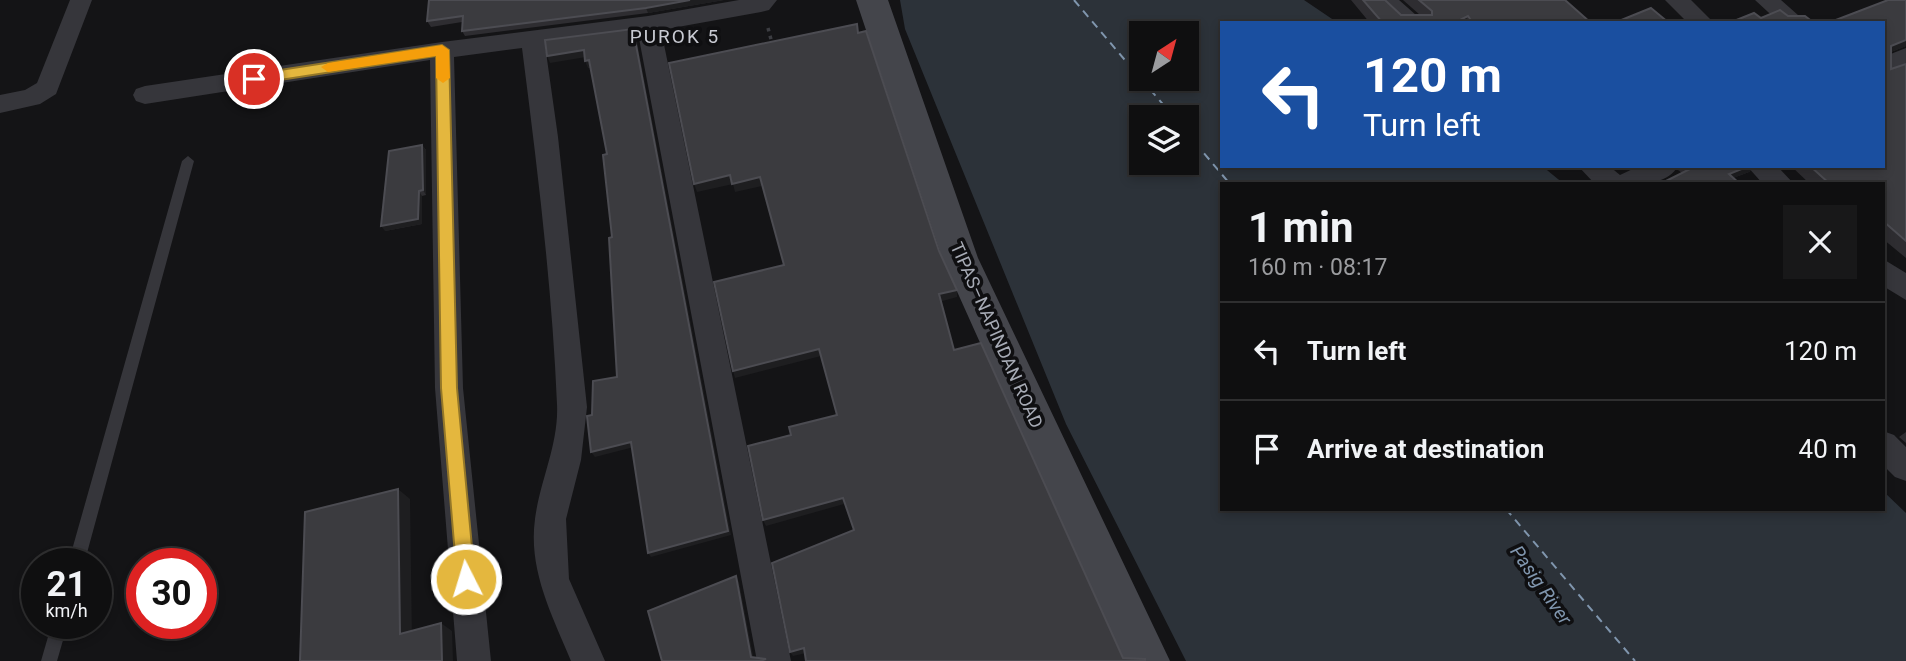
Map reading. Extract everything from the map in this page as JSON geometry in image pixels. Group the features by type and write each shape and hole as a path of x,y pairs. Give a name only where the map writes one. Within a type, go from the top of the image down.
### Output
{"main road":[{"name":"TIPAS–NAPINDAN ROAD","path":"872,0 960,258 1147,661"}],"street":[{"path":"0,104 31,98 47,88 81,0"},
{"path":"1384,0 1411,21"},
{"path":"1676,0 1701,21"},
{"path":"1766,0 1793,21"},
{"path":"145,95 442,50 648,24 763,2"},
{"path":"648,24 774,661"},
{"path":"532,39 546,137 572,407 566,460 550,519 552,580 588,661"},
{"path":"442,50 449,388 474,661"},
{"path":"1885,66 1906,57"},
{"path":"1593,168 1611,182"},
{"path":"1629,182 1660,168"},
{"path":"1762,168 1779,182"},
{"path":"1885,272 1906,289"},
{"path":"1885,447 1906,467"}],"lane":[{"path":"80,548 188,161"},
{"path":"49,661 55,639"}],"path":[{"path":"763,2 776,58"}],"water":[{"name":"Pasig River","path":"900,0 1304,0 1335,21 1220,21 1220,168 1544,168 1562,182 1220,182 1220,511 1885,511 1885,493 1906,513 1906,661 1186,661 1066,424 905,29"}],"building":[{"path":"429,0 690,0 462,31 463,16 427,21"},
{"path":"1363,0 1385,0 1401,15 1432,15 1432,11 1419,0 1565,0 1589,21 1472,21 1468,16 1458,21 1381,21"},
{"path":"1888,0 1906,0 1906,40 1891,46 1891,69 1906,64 1906,241 1885,223 1885,182 1828,182 1812,168 1885,168 1885,21 1833,21"},
{"path":"1651,8 1667,21 1619,21"},
{"path":"1780,10 1788,16 1805,16 1811,21 1734,21 1754,13 1761,18"},
{"path":"857,24 858,33 866,31 939,251 957,290 939,294 954,350 981,343 1123,658 1145,661 806,661 804,648 790,652 772,563 854,530 843,498 763,520 748,446 791,435 789,427 837,415 819,349 733,371 714,282 784,265 760,177 732,184 730,175 694,184 669,63"},
{"path":"633,29 728,531 648,553 631,442 591,452 587,416 592,415 593,381 617,377 609,238 612,237 603,155 607,154 589,60 585,61 584,50 547,56 545,40"},
{"path":"422,145 423,190 419,191 418,219 381,226 389,151"},
{"path":"1692,168 1744,168 1729,174 1738,182 1664,182"},
{"path":"398,489 400,634 441,623 442,661 300,661 305,512"},
{"path":"736,576 751,657 766,659 662,661 648,611"}],"ferry route":[{"path":"1074,0 1164,105"},
{"path":"1199,147 1228,182"},
{"path":"1508,511 1635,661"}],"slow traffic":[{"path":"328,67 442,50 443,78"}],"district":[{"name":"PUROK 5","path":"675,36"}],"route":[{"path":"254,79 442,50 449,388 466,579"}]}
